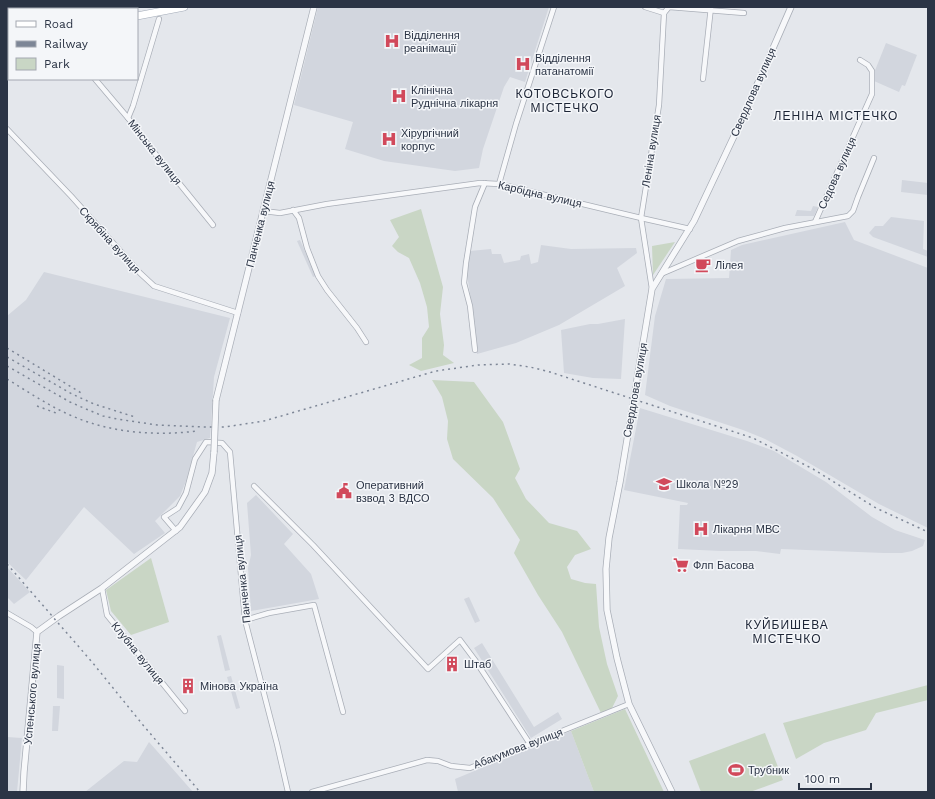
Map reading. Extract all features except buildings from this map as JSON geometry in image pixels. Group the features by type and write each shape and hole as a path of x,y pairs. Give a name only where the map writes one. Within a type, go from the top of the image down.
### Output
{"main road":[{"path":"138,16 164,9 184,7"}],"street":[{"name":"Панченка вулиця","path":"288,792 245,620 230,452 222,443 206,442 195,459 186,493 178,508 164,517 176,531 205,492 212,473 214,452 216,400 314,7"},
{"path":"499,184 516,124 554,7"},
{"path":"645,7 664,13 669,7 711,9 744,13"},
{"name":"Свердлова вулиця","path":"672,792 629,704 617,658 607,610 606,569 609,538 620,482 652,289 690,229 743,117 791,7"},
{"path":"703,79 711,9"},
{"name":"Леніна вулиця","path":"652,289 640,218 659,105 664,13"},
{"path":"128,118 159,19"},
{"name":"Седова вулиця","path":"815,222 872,94 872,71 868,65 860,60"},
{"name":"Мінська вулиця","path":"96,80 213,225"},
{"name":"Скрябіна вулиця","path":"7,129 140,273 154,286 238,314"},
{"path":"661,274 738,241 815,222 848,216 853,211 874,158"},
{"name":"Карбідна вулиця","path":"263,211 280,213 380,196 485,183 499,184 690,229"},
{"path":"475,350 470,306 464,283 475,207 485,183"},
{"path":"293,210 299,218 307,248 318,276 366,342"},
{"path":"254,486 313,545 428,669 460,640 475,660 530,744"},
{"path":"37,632 102,588 176,531"},
{"name":"Клубна вулиця","path":"102,588 108,615 185,711"},
{"path":"245,620 269,613 314,605 343,712"},
{"name":"Успенського вулиця","path":"7,612 37,632 24,772 24,792"},
{"name":"Абакумова вулиця","path":"312,792 428,760 438,761 451,766 470,768 629,704"}],"shaded area":[{"name":"Клінічна Руднічна лікарня","path":"318,7 549,7 525,82 510,77 504,87 483,149 479,168 455,171 384,161 345,149 353,122 294,105"},
{"path":"886,43 917,55 905,86 902,85 899,92 874,81 874,73"},
{"path":"902,180 928,183 928,195 901,192"},
{"path":"813,206 818,207 814,216 795,216 797,210 811,211"},
{"path":"891,217 924,221 923,249 928,251 928,257 873,237 869,233 875,226 883,226"},
{"path":"845,222 854,240 928,268 928,528 879,504 765,439 743,430 670,406 645,395 655,316 666,279 729,278 731,250 742,245"},
{"path":"300,240 316,276 313,277 297,241"},
{"path":"541,245 571,249 636,248 637,253 617,268 625,286 559,325 516,343 477,354 467,275 470,251 491,249 492,254 501,254 504,263 520,260 521,256 529,254 531,264 538,262"},
{"path":"44,272 230,318 214,377 210,438 197,442 186,481 180,496 155,521 165,533 134,554 84,507 26,580 7,562 7,316 26,300"},
{"path":"625,319 621,379 593,378 564,373 561,330"},
{"path":"640,408 747,441 774,451 826,482 872,517 895,530 925,540 923,546 912,551 902,553 781,549 780,554 756,551 678,549 680,505 687,505 688,503 624,490"},
{"path":"256,495 293,534 284,544 311,574 319,599 251,611 248,568 251,555 247,503"},
{"path":"7,567 30,592 14,604 7,597"},
{"path":"469,597 480,621 475,623 464,599"},
{"path":"221,635 230,670 225,671 217,636"},
{"path":"482,643 534,727 558,712 562,719 531,738 474,648"},
{"path":"57,665 64,666 64,699 57,698"},
{"path":"231,676 240,708 236,709 227,677"},
{"path":"53,706 60,706 58,731 52,731"},
{"path":"571,731 594,792 458,792 455,779"},
{"path":"7,737 22,738 17,792 7,792"},
{"path":"149,742 193,792 85,792 124,761 137,762"}],"green space":[{"path":"421,209 443,287 440,314 444,345 443,355 454,363 421,371 409,365 422,358 422,338 429,327 427,307 420,283 409,258 398,252 392,246 399,237 390,220"},
{"path":"675,242 653,275 652,246"},
{"path":"432,380 474,382 503,422 520,469 515,478 526,499 549,523 577,531 591,549 575,555 567,567 571,579 596,584 599,627 607,664 618,696 612,708 601,713 562,632 538,595 514,553 520,540 493,498 453,459 447,439 448,421 442,397"},
{"path":"151,558 169,622 131,635 111,611 106,590"},
{"path":"928,685 928,700 876,713 866,730 824,743 796,759 783,723"},
{"path":"625,709 664,792 594,792 571,731"},
{"name":"Трубник","path":"765,733 783,780 750,792 701,792 689,761"}],"railway":[{"path":"7,348 83,394"},
{"path":"7,357 72,394 94,404 135,417"},
{"path":"7,366 70,402 103,416 157,425 203,427 225,427 264,421 436,371 478,365 509,364 530,367 550,372 753,438 813,469 876,508 928,532"},
{"path":"7,379 59,410 91,423 136,432 167,433 197,431"},
{"path":"37,406 56,413"},
{"path":"7,564 92,662 200,792"}],"place":[{"name":"Відділення реанімації","path":"392,41"},
{"name":"Відділення патанатомії","path":"523,64"},
{"name":"Клінічна Руднічна лікарня","path":"399,96"},
{"name":"Хірургічний корпус","path":"389,139"},
{"name":"Лілея","path":"703,265"},
{"name":"Школа №29","path":"664,484"},
{"name":"Оперативний взвод 3 ВДСО","path":"344,491"},
{"name":"Лікарня МВС","path":"701,529"},
{"name":"Флп Басова","path":"681,565"},
{"name":"Штаб","path":"452,664"},
{"name":"Мінова Україна","path":"188,686"},
{"name":"Трубник","path":"736,770"}],"district":[{"name":"КОТОВСЬКОГО МІСТЕЧКО","path":"565,101"},
{"name":"ЛЕНІНА МІСТЕЧКО","path":"836,116"},
{"name":"КУЙБИШЕВА МІСТЕЧКО","path":"787,632"}]}
